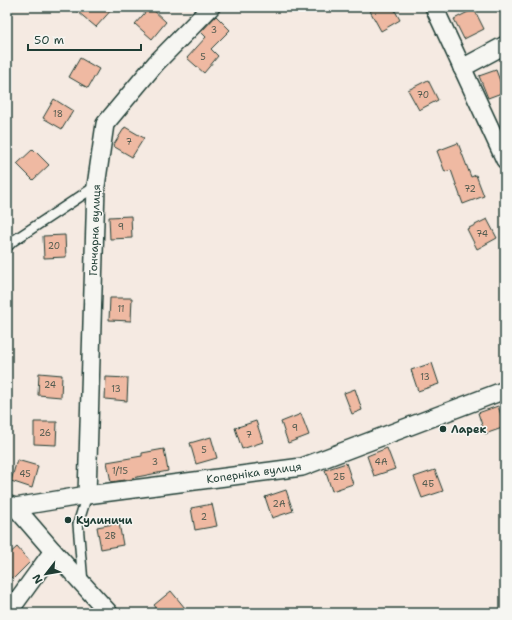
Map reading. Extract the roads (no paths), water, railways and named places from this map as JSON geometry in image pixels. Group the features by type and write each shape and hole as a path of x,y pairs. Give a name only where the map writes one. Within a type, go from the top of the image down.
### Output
{"street":[{"name":"Гончарна вулиця","path":"87,495 96,186 105,124 156,63 211,7"},
{"path":"434,7 505,160"},
{"path":"462,68 505,45"},
{"name":"Коперніка вулиця","path":"11,506 302,467 505,390"},
{"path":"11,506 109,613"},
{"path":"8,613 52,551"}],"lane":[{"path":"7,247 13,241 96,186"},
{"path":"83,584 78,524 87,495"}],"place":[{"name":"Ларек","path":"443,429"},
{"name":"Кулиничи","path":"68,520"}]}
